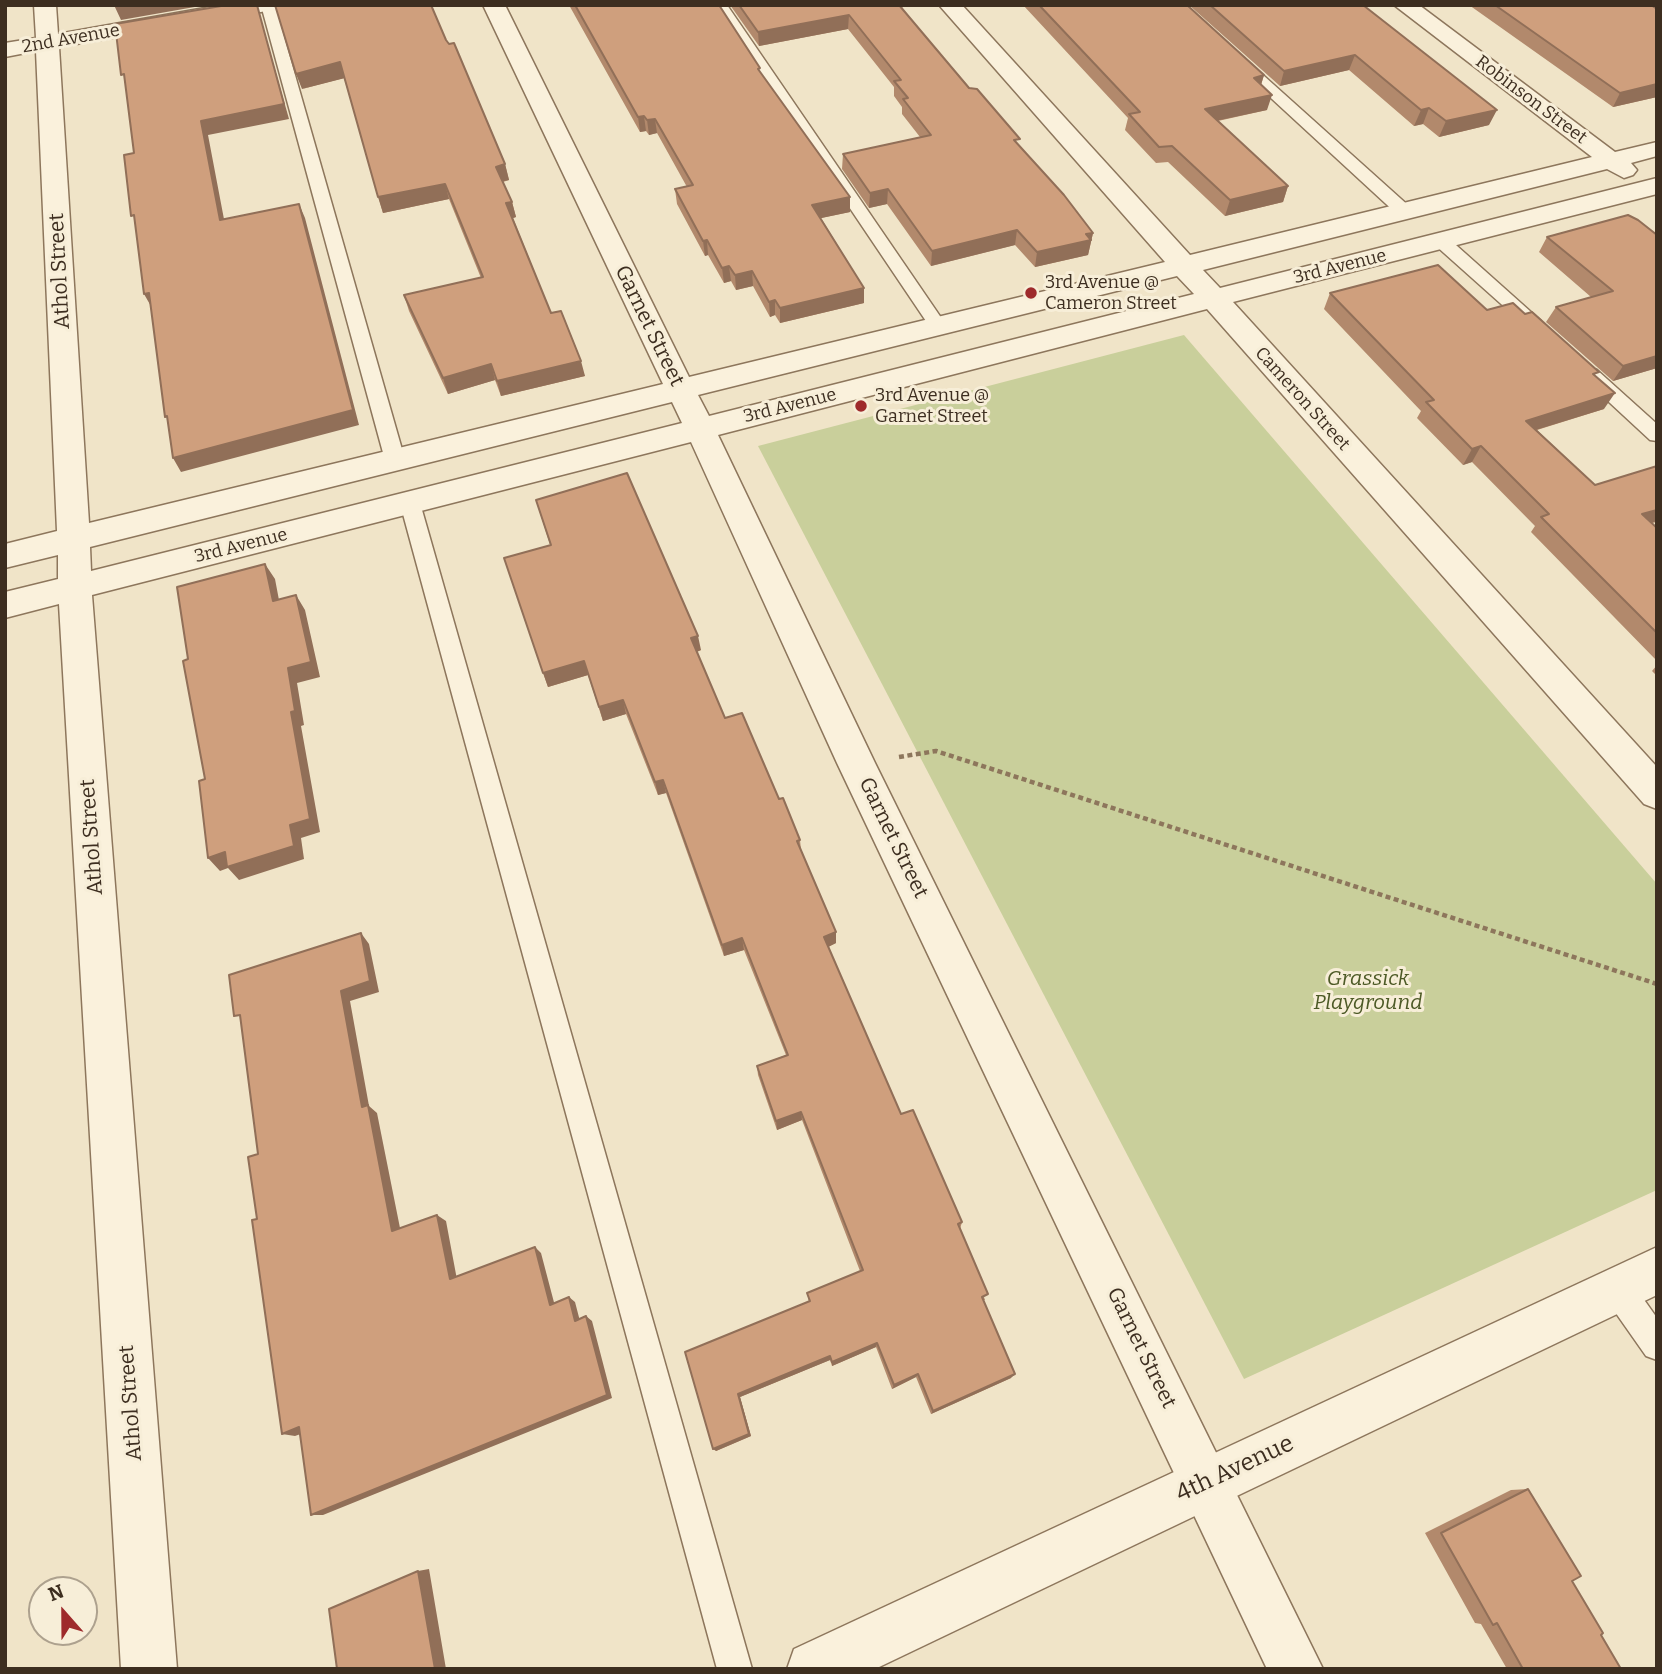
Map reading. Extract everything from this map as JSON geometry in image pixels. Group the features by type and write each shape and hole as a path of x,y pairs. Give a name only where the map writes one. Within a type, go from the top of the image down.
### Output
{"street":[{"name":"Athol Street","path":"45,5 75,588 149,1669"},
{"name":"2nd Avenue","path":"5,50 261,5"},
{"name":"Garnet Street","path":"495,5 700,429 856,763 1296,1669"},
{"name":"Cameron Street","path":"950,5 1657,793"},
{"name":"Robinson Street","path":"1405,5 1654,190"},
{"name":"3rd Avenue","path":"5,556 1657,149"},
{"name":"3rd Avenue","path":"5,605 1441,241 1654,190"},
{"name":"4th Avenue","path":"814,1669 1637,1279"}],"lane":[{"path":"268,5 395,460"},
{"path":"720,5 938,326"},
{"path":"1229,52 1404,211"},
{"path":"1441,241 1544,333"},
{"path":"1575,361 1657,435"},
{"path":"410,503 735,1669"},
{"path":"1637,1279 1657,1345"}],"path":[{"path":"856,763 936,751 1657,984"}],"green space":[{"name":"Grassick Playground","path":"1184,335 1657,884 1657,1190 1244,1379 758,446"}],"building":[{"path":"227,5 257,5 284,104 201,121 220,220 299,204 353,410 173,458 149,293 144,294 134,215 131,216 124,155 134,153 115,24"},
{"path":"275,5 431,5 446,40 449,44 454,43 505,164 496,167 512,202 506,203 551,313 561,311 581,361 497,381 491,364 443,378 404,295 483,277 445,184 378,197 340,62 296,74"},
{"path":"575,5 719,5 760,68 758,69 850,197 812,205 864,288 780,308 775,300 769,302 752,271 735,275 729,266 722,268 707,240 703,241 675,189 693,185 655,119 638,117"},
{"path":"739,5 899,5 969,88 977,89 1020,139 1014,140 1064,195 1093,233 1086,234 1091,240 1037,252 1017,230 932,251 888,189 870,193 843,154 931,135 903,99 908,98 894,81 901,80 849,15 758,32"},
{"path":"1039,5 1187,5 1264,75 1254,78 1272,95 1205,109 1288,186 1230,200 1172,146 1159,147 1129,114 1140,112"},
{"path":"1210,5 1363,5 1497,110 1446,121 1429,108 1421,110 1355,55 1284,71"},
{"path":"1495,5 1651,5 1657,9 1657,84 1620,93"},
{"path":"1628,215 1657,235 1657,356 1623,366 1556,307 1613,291 1547,237"},
{"path":"1438,265 1487,310 1513,303 1525,314 1532,312 1599,372 1593,374 1615,393 1526,421 1595,485 1657,466 1657,510 1642,514 1657,528 1657,633 1541,517 1549,514 1481,446 1472,449 1426,402 1434,400 1330,293"},
{"path":"627,473 698,636 691,638 725,718 742,713 779,799 783,798 800,840 797,841 836,932 824,937 901,1114 913,1110 962,1222 958,1224 988,1294 982,1297 1015,1374 933,1411 918,1374 894,1385 877,1343 832,1362 830,1356 738,1394 749,1434 713,1449 685,1352 810,1301 807,1293 863,1270 801,1112 776,1121 757,1066 788,1055 742,938 722,945 663,780 655,782 623,700 599,707 584,661 543,673 504,558 551,545 536,500"},
{"path":"265,564 273,601 296,595 311,662 288,668 295,711 291,712 310,819 290,825 294,846 227,867 225,852 208,858 199,781 205,779 183,661 188,659 177,587"},
{"path":"361,933 370,981 341,991 362,1107 368,1105 392,1231 437,1215 450,1279 535,1247 550,1305 569,1297 575,1321 586,1316 607,1395 311,1515 299,1427 282,1434 252,1220 257,1219 248,1157 258,1154 240,1015 234,1016 229,975"},
{"path":"1528,1489 1581,1576 1572,1581 1621,1669 1523,1669 1497,1623 1493,1625 1441,1533"},
{"path":"418,1571 435,1669 337,1669 329,1609"}],"place":[{"name":"3rd Avenue @ Cameron Street","path":"1031,293"},
{"name":"3rd Avenue @ Garnet Street","path":"861,406"}]}
